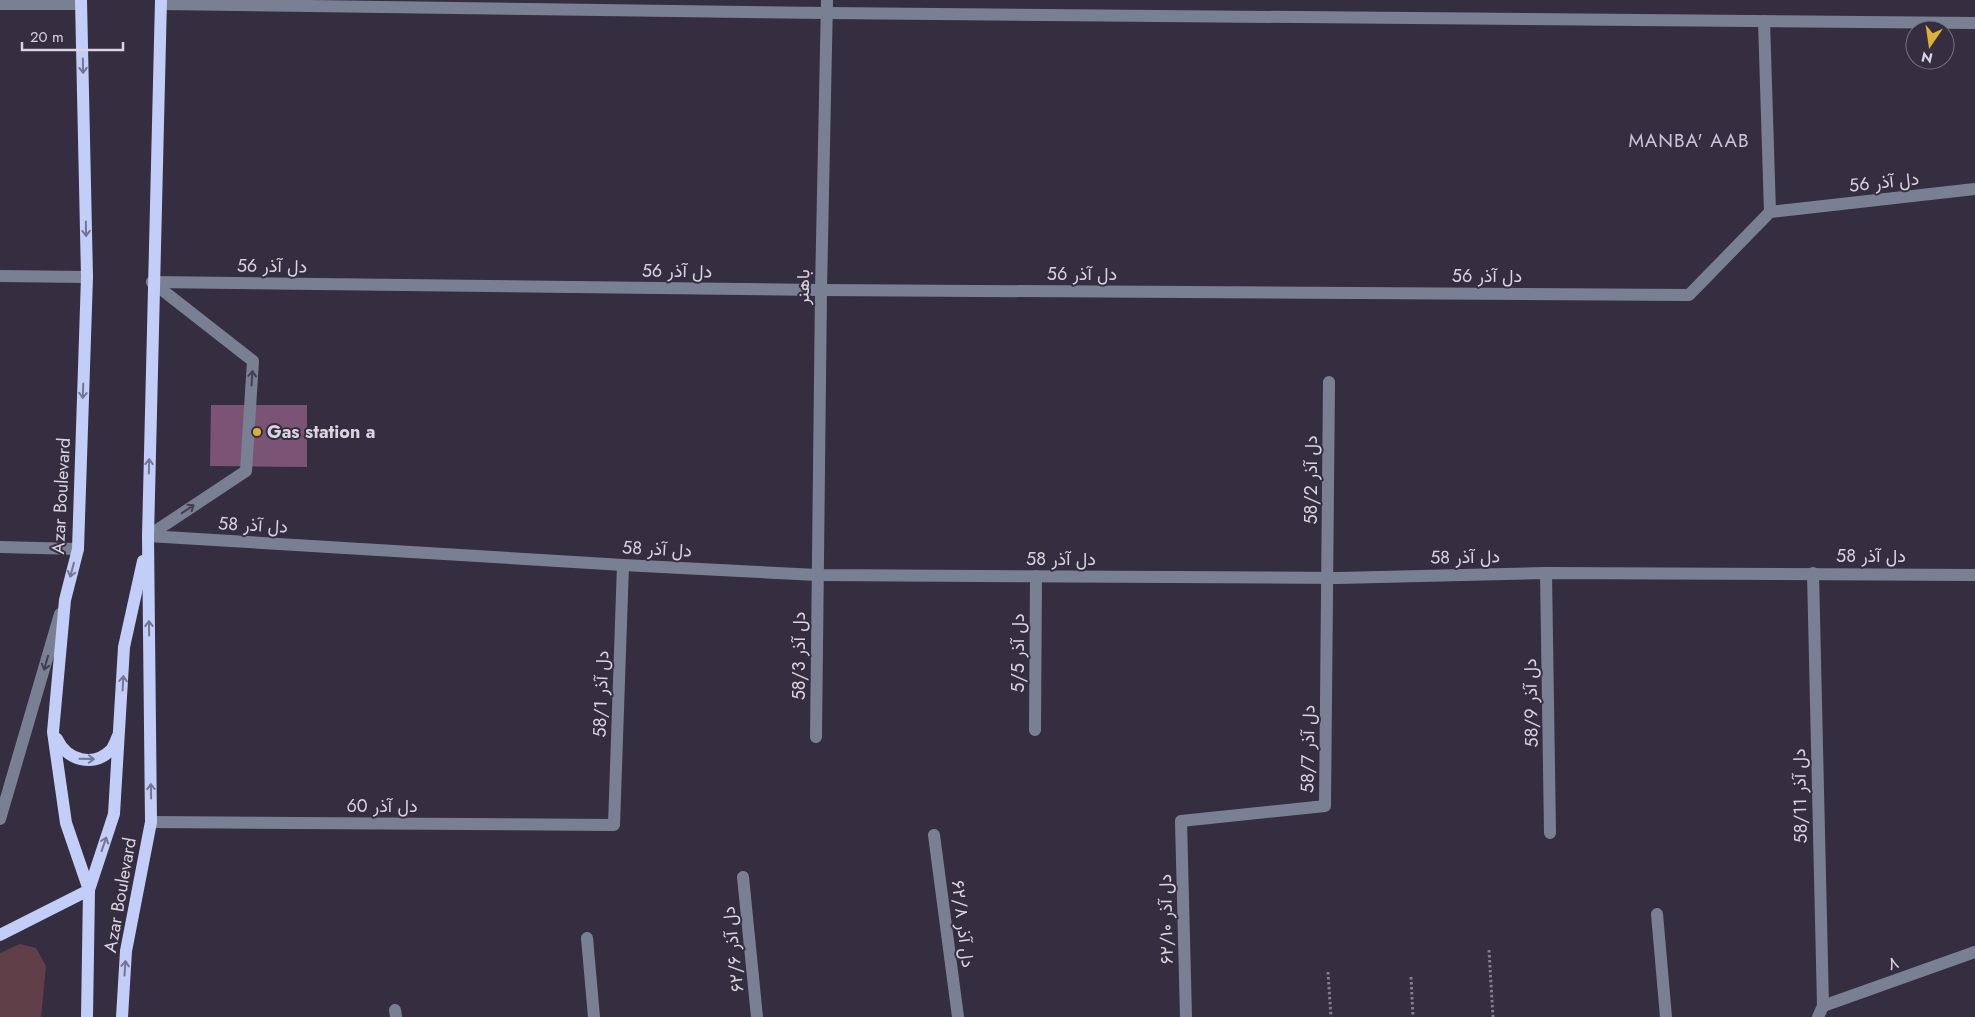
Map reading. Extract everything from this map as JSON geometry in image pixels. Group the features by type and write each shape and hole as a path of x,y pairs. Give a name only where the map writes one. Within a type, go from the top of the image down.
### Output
{"main road":[{"name":"Azar Boulevard","path":"81,2 87,277 78,548 65,600 53,732 66,823 88,890 87,1017"},
{"name":"Azar Boulevard","path":"122,1017 126,951 151,822 148,536 152,282 161,2"},
{"path":"0,935 88,890 114,814 124,647 148,536"},
{"path":"53,732 61,749 77,759 96,759 112,749 120,732"}],"street":[{"path":"0,4 81,2"},
{"path":"161,2 827,6 1975,23"},
{"name":"باهنر","path":"817,574 827,6"},
{"path":"1764,21 1770,212"},
{"name":"دل آذر 56","path":"152,282 821,290 1689,295 1770,212 1975,189"},
{"path":"0,276 87,277"},
{"path":"148,536 246,471 253,361 152,282"},
{"name":"دل آذر 58/2","path":"1328,578 1329,382"},
{"name":"دل آذر 58","path":"148,536 623,565 817,574 1328,578 1546,573 1975,574"},
{"path":"0,547 78,548"},
{"name":"دل آذر 58/1","path":"614,825 623,565"},
{"name":"دل آذر 58/9","path":"1546,573 1550,833"},
{"name":"دل آذر 58/11","path":"1813,573 1821,1011"},
{"name":"دل آذر 58/3","path":"816,737 817,574"},
{"name":"دل آذر 5/5","path":"1035,730 1036,576"},
{"name":"دل آذر 58/7","path":"1181,821 1325,806 1328,578"},
{"path":"0,819 65,600"},
{"name":"دل آذر ۶۲/۱۰","path":"1181,821 1186,1017"},
{"name":"دل آذر 60","path":"151,822 614,825"},
{"name":"دل آذر ۶۲/۸","path":"934,835 958,1017"},
{"name":"دل آذر ۶۲/۶","path":"743,877 757,1017"},
{"path":"1657,914 1666,1017"},
{"path":"586,938 594,1017"},
{"name":"۸","path":"1821,1011 1975,952"}],"path":[{"path":"1488,950 1493,1017"},
{"path":"1328,972 1331,1017"},
{"path":"1411,977 1413,1017"}],"shaded area":[{"path":"20,944 36,948 46,966 41,1017 0,1017 0,953"}],"building":[{"path":"211,405 307,405 307,467 210,466"}],"place":[{"name":"Gas station a","path":"257,432"}],"district":[{"name":"MANBA' AAB","path":"1689,140"}]}
